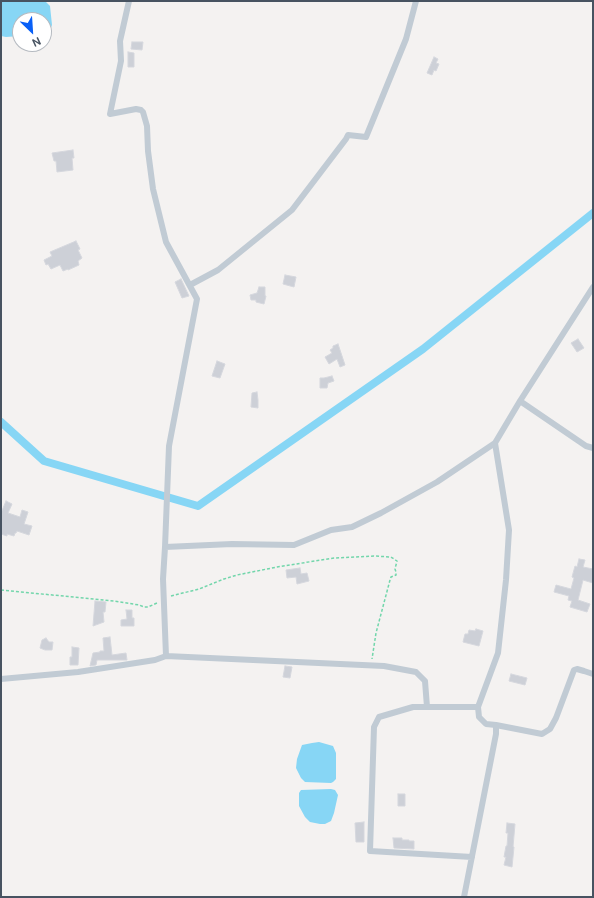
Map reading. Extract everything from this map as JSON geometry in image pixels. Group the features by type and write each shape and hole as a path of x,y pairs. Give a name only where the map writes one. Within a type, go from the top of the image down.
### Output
{"street":[{"path":"128,1 120,41 121,61 110,114 136,109 143,112 147,126 148,151 153,189 166,242 197,299 169,446 163,579 167,650 166,656"},
{"path":"190,285 218,270 292,210 348,135 366,137 406,39 416,1"},
{"path":"165,547 232,544 294,544 331,530 352,527 437,482 494,444 593,287"},
{"path":"520,401 586,446 593,448"},
{"path":"494,444 509,530 506,580 498,653 478,707 479,717 486,724 542,734 550,730 574,670 577,669 593,674"},
{"path":"1,679 78,672 155,660 166,656 384,666 416,672 425,681 427,707"},
{"path":"472,857 370,851 374,727 379,717 413,707 478,707"},
{"path":"464,897 496,734 496,725"}],"path":[{"path":"1,590 114,601 139,604 144,607 148,607 164,598 199,589 224,578 237,575 334,558 374,556 391,557 397,561 395,569 396,575 390,580 376,633 370,666"}],"water":[{"path":"1,1 43,1 50,6 51,12 12,12 12,37 1,36"},
{"path":"319,742 333,746 336,753 336,779 331,783 305,782 301,778 296,768 297,759 302,745"},
{"path":"301,790 335,790 338,795 331,821 325,824 310,822 305,817 299,806 299,793"}],"building":[{"path":"132,42 143,42 142,50 131,49"},
{"path":"128,52 134,53 134,67 128,67"},
{"path":"434,57 438,59 436,63 439,64 436,71 434,70 432,75 427,73"},
{"path":"73,150 73,170 57,172 56,161 54,161 52,153"},
{"path":"76,241 82,258 78,261 79,265 63,271 60,265 51,269 48,264 46,265 44,260 52,256 50,252"},
{"path":"285,275 296,277 294,287 283,284"},
{"path":"181,279 189,296 182,298 175,282"},
{"path":"259,287 265,287 266,296 264,304 256,302 256,300 251,300 250,295 257,293"},
{"path":"578,339 584,348 577,352 571,343"},
{"path":"338,344 345,365 340,367 337,359 329,364 325,357 332,353 330,350 333,346"},
{"path":"217,361 225,364 220,378 212,376"},
{"path":"332,376 334,381 328,383 327,388 320,388 320,378"},
{"path":"257,392 258,408 251,407 252,393"},
{"path":"6,501 12,504 8,513 20,517 22,510 28,512 24,524 32,526 29,535 17,531 14,536 1,534 1,513"},
{"path":"579,559 585,560 583,567 593,569 593,583 583,580 578,600 590,604 587,612 570,607 572,601 568,600 569,596 554,592 556,585 571,589 574,578 572,577"},
{"path":"300,568 301,574 307,573 309,581 297,584 296,577 287,578 286,570"},
{"path":"95,601 106,602 105,612 103,612 104,622 93,626"},
{"path":"126,610 132,610 134,626 121,626 121,620 127,619"},
{"path":"476,629 483,631 479,646 463,642 465,634 468,634 469,630 475,631"},
{"path":"110,637 112,655 126,653 127,660 97,660 96,665 90,666 93,653 104,651 103,638"},
{"path":"46,638 49,642 53,642 52,650 40,648 42,640"},
{"path":"72,647 79,648 78,665 70,665"},
{"path":"285,666 292,667 290,678 283,677"},
{"path":"511,674 527,678 525,685 509,681"},
{"path":"398,794 405,794 405,806 398,806"},
{"path":"364,822 364,842 356,842 355,823"},
{"path":"507,823 515,824 512,867 504,865 508,833 506,833"},
{"path":"393,838 402,838 402,840 414,841 414,849 394,848"}],"waterway":[{"path":"1,422 44,461 198,506 423,349 593,213"}]}
